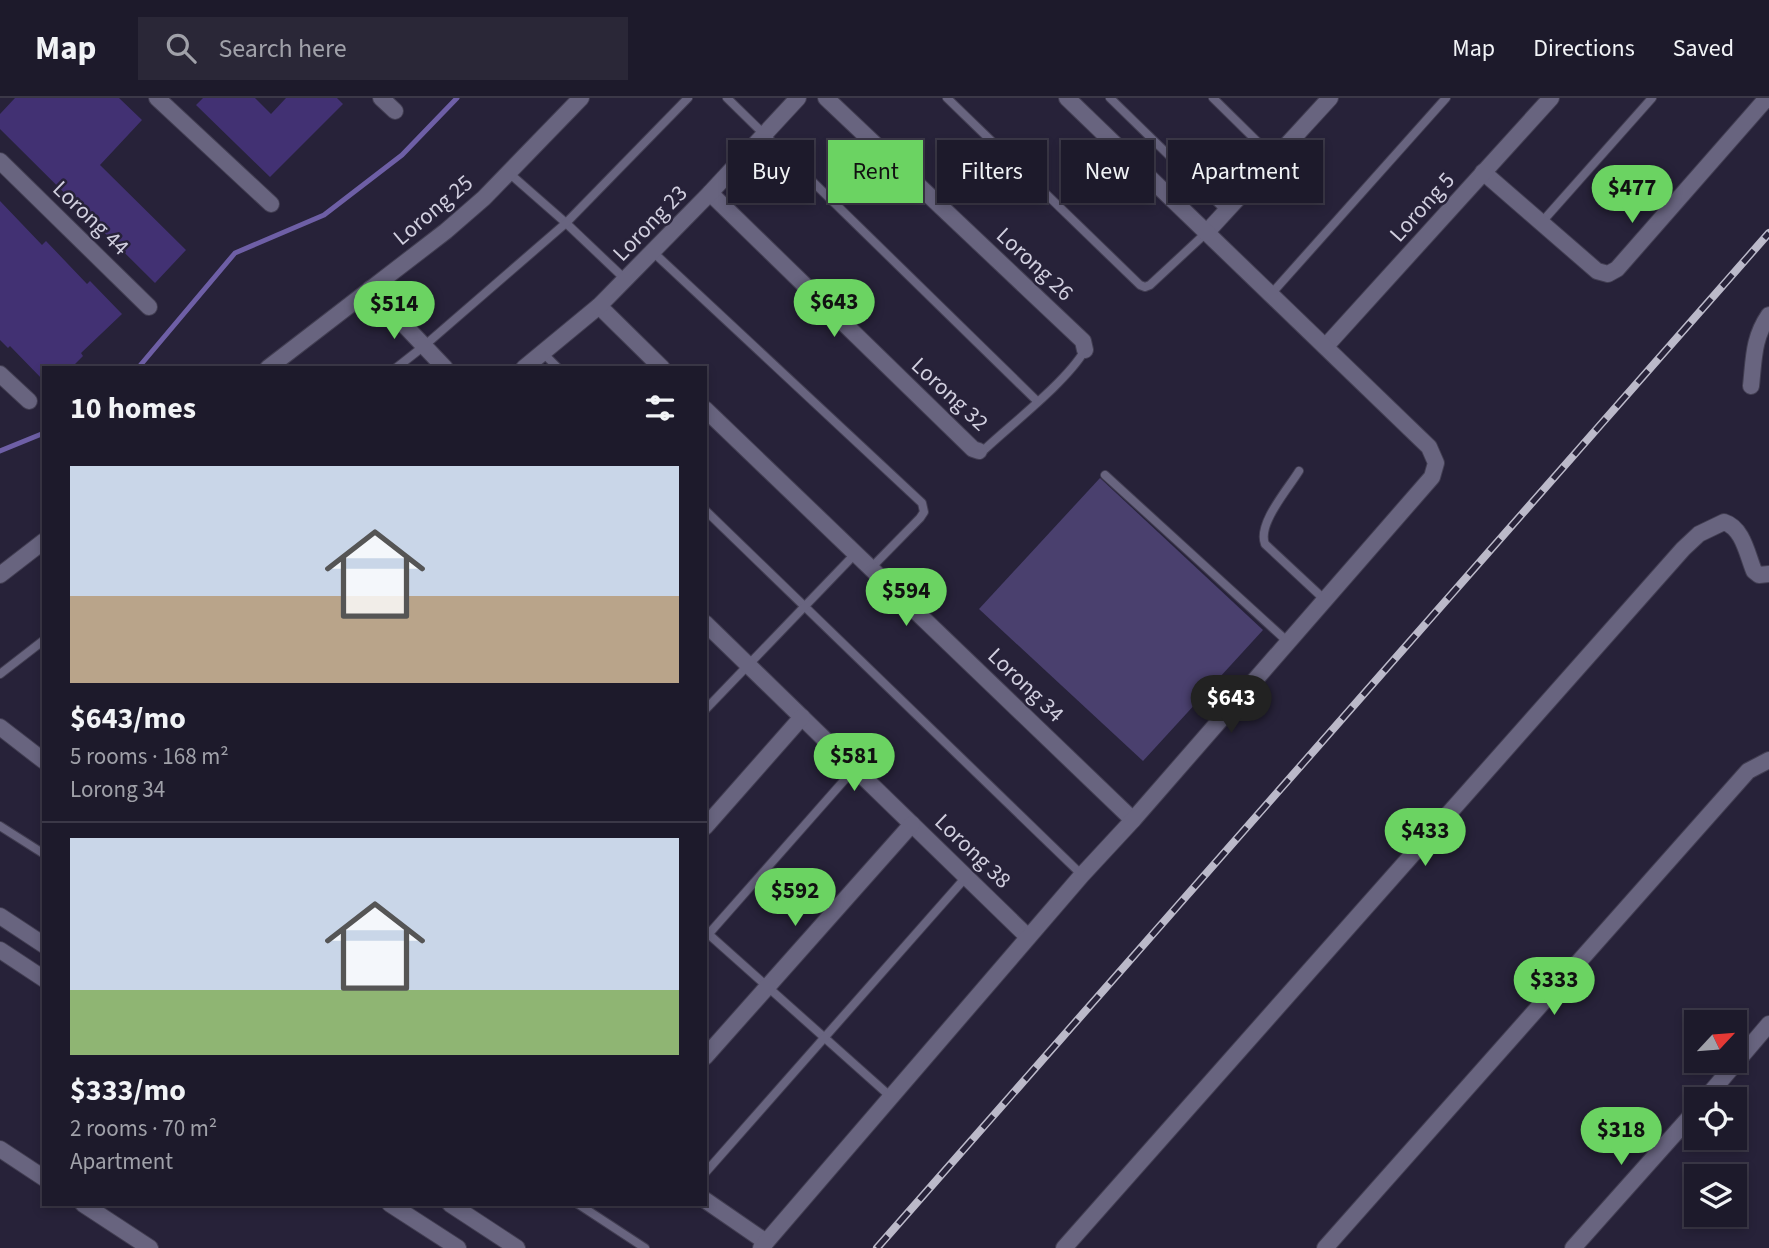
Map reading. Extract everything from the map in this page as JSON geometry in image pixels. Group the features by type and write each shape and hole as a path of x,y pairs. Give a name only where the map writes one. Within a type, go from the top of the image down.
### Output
{"street":[{"path":"157,98 271,204"},
{"path":"381,98 395,111"},
{"name":"Lorong 25","path":"271,366 446,231 509,173 581,98"},
{"name":"Lorong 23","path":"527,366 626,280 798,98"},
{"name":"Lorong 26","path":"826,98 1083,341 1085,349"},
{"path":"707,1202 764,1245 1082,874 1133,820 1432,477 1436,463 1429,447 1067,98"},
{"name":"Lorong 5","path":"1326,346 1551,98"},
{"path":"1483,173 1597,271 1608,274 1617,269 1767,98"},
{"path":"1289,140 1323,100"},
{"name":"Lorong 44","path":"0,161 149,307"},
{"name":"Lorong 32","path":"710,193 973,449 979,451"},
{"path":"1206,233 1233,203"},
{"path":"370,289 443,366"},
{"path":"599,306 660,366"},
{"path":"1751,386 1759,329 1769,315"},
{"path":"0,374 29,401"},
{"name":"Lorong 34","path":"707,411 1133,820"},
{"path":"1063,1248 1683,549 1699,534 1724,522 1734,525 1754,571 1759,575 1769,574"},
{"path":"0,575 42,543"},
{"name":"Lorong 38","path":"707,625 1028,937"},
{"path":"707,825 802,717"},
{"path":"0,727 42,759"},
{"path":"1325,1248 1748,771 1769,760"},
{"path":"707,1055 912,824"},
{"path":"0,916 42,944"},
{"path":"0,950 42,978"},
{"path":"1715,1087 1769,1024"},
{"path":"1573,1248 1684,1123"},
{"path":"0,1149 42,1177"},
{"path":"86,1206 150,1248"},
{"path":"393,1206 458,1248"},
{"path":"453,1206 517,1248"}],"lane":[{"path":"399,366 566,223 688,98"},
{"path":"727,98 1037,401"},
{"path":"947,98 1140,285 1150,285 1206,233"},
{"path":"1110,98 1226,211"},
{"path":"1213,98 1256,140"},
{"path":"1272,293 1446,98"},
{"path":"1541,223 1652,98"},
{"path":"509,173 626,280"},
{"path":"653,252 922,503 924,512 920,518 871,568"},
{"path":"979,451 985,449 1037,401 1080,359 1085,349"},
{"path":"543,353 556,366"},
{"path":"1299,471 1267,521 1262,537 1265,544 1325,600"},
{"path":"1105,475 1288,642"},
{"path":"707,512 1082,874"},
{"path":"707,708 855,554"},
{"path":"0,674 42,642"},
{"path":"707,933 855,768"},
{"path":"0,826 42,853"},
{"path":"707,1170 966,877"},
{"path":"707,935 891,1097"},
{"path":"581,1206 645,1248"}],"shaded area":[{"path":"1100,478 1263,630 1143,761 979,609"}],"building":[{"path":"15,98 119,98 142,120 100,165 186,250 155,283 0,129 0,114"},
{"path":"203,98 255,98 271,114 286,98 337,98 343,104 270,177 196,105"},
{"path":"0,201 42,245 46,241 87,284 90,281 122,314 81,353 83,356 73,366 42,366 42,379 10,346 8,348 0,340"}],"waterway":[{"path":"140,366 235,253 324,215 402,155 457,98"},
{"path":"0,451 42,434"}],"railway":[{"path":"877,1248 1769,233"}]}
